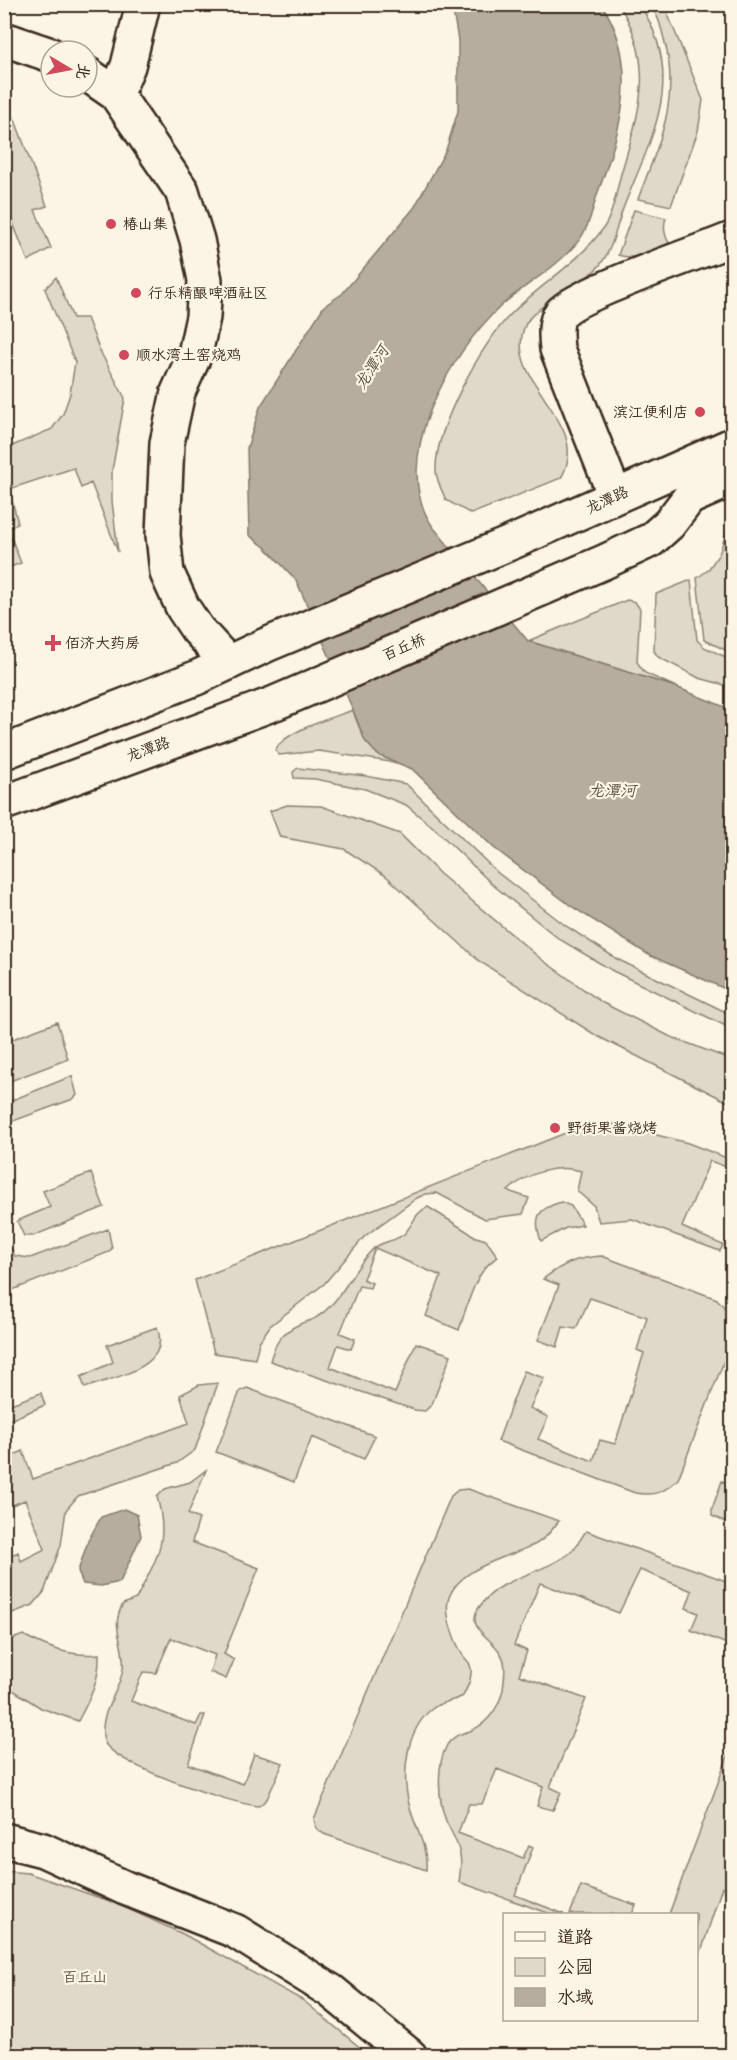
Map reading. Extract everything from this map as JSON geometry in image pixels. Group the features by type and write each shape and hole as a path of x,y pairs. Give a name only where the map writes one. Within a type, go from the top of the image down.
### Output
{"street":[{"path":"116,94 130,59 143,4"},
{"path":"4,39 39,51"},
{"path":"4,752 196,678 228,663 197,629 183,608 167,573 163,535 167,443 178,392 195,354 203,317 205,280 199,250 182,190 116,94 99,82"},
{"path":"615,496 557,349 556,329 560,314 572,304 598,292 732,239"},
{"name":"龙潭路","path":"228,663 732,445"},
{"name":"百丘桥","path":"291,695 651,540 669,524 688,498 732,479"},
{"name":"龙潭路","path":"4,803 291,695"},
{"path":"4,1840 43,1850 125,1888 235,1931 331,1991 410,2055"}],"green space":[{"path":"619,5 640,5 654,31 661,57 663,82 654,131 605,258 582,281 536,312 524,328 521,348 526,367 559,420 566,439 568,458 561,478 471,514 446,500 436,474 443,432 462,387 500,326 523,302 582,253 606,224 614,204 634,130 641,88 638,48 631,27"},
{"path":"650,5 664,5 703,100 698,131 671,206 638,199 660,140 669,101 669,61 662,30"},
{"path":"5,93 47,206 35,210 51,248 28,261 5,203"},
{"path":"634,210 666,218 665,233 672,248 632,257 618,255"},
{"path":"56,277 73,318 87,318 100,351 125,398 112,471 112,501 118,552 91,483 81,488 74,468 9,489 18,523 8,529 21,563 5,569 5,449 52,429 63,414 70,394 75,362 45,289"},
{"path":"13,356 5,386 5,359"},
{"path":"732,516 732,653 704,640 697,578 708,570 719,554"},
{"path":"691,580 697,640 704,647 732,660 732,687 699,678 658,657 654,651 656,594"},
{"path":"627,600 635,602 640,609 637,662 645,673 676,687 528,641"},
{"path":"353,710 368,742 380,754 397,763 319,751 279,755 275,750 289,736"},
{"path":"298,768 366,776 406,784 498,873 566,926 617,959 732,1015 732,1029 613,971 559,939 493,885 434,828 406,805 365,789 315,779 294,778 293,772"},
{"path":"287,805 321,806 400,834 440,874 541,959 603,1003 669,1036 732,1060 732,1104 597,1036 479,961 386,876 344,849 280,837 270,811"},
{"path":"57,1022 68,1059 5,1083 5,1042"},
{"path":"72,1076 77,1095 73,1099 5,1124 5,1103"},
{"path":"610,1123 688,1143 732,1160 732,1169 710,1161 682,1227 723,1245 720,1251 632,1219 599,1222 594,1206 577,1191 581,1171 571,1169 552,1170 532,1175 508,1191 529,1198 523,1214 485,1219 437,1193 426,1194 417,1198 365,1236 324,1284 270,1326 259,1342 255,1359 214,1353 195,1280 573,1130"},
{"path":"91,1173 104,1207 33,1236 24,1236 17,1221 50,1207 43,1191"},
{"path":"561,1202 571,1206 583,1225 566,1228 541,1241 537,1226 539,1215 547,1208"},
{"path":"428,1207 476,1237 486,1240 498,1257 483,1270 478,1279 459,1330 426,1316 441,1276 375,1248 363,1279 372,1283 370,1288 359,1286 340,1333 355,1339 351,1349 338,1345 330,1367 395,1393 416,1343 451,1355 432,1404 425,1411 415,1410 270,1361 274,1348 284,1334 326,1310 372,1250 379,1245 404,1234 423,1209"},
{"path":"108,1229 112,1248 109,1252 5,1293 5,1236 15,1256 30,1258"},
{"path":"602,1256 717,1299 730,1316 732,1333 729,1348 678,1479 668,1488 654,1494 635,1493 498,1441 524,1371 544,1378 530,1408 548,1417 538,1439 593,1461 600,1440 615,1444 644,1353 637,1350 647,1317 590,1298 576,1329 563,1327 557,1347 538,1340 559,1285 543,1279 571,1262"},
{"path":"157,1327 160,1341 157,1352 149,1361 125,1374 85,1388 81,1377 113,1362 107,1345"},
{"path":"218,1383 195,1450 177,1463 78,1496 66,1510 61,1545 44,1592 33,1605 5,1616 5,1558 18,1552 21,1561 45,1549 25,1500 5,1508 5,1459 23,1451 33,1479 189,1423 180,1395 199,1385"},
{"path":"247,1388 375,1436 364,1459 312,1437 294,1482 216,1452 240,1391"},
{"path":"41,1393 45,1405 5,1422 5,1399 8,1405"},
{"path":"206,1470 188,1514 199,1519 192,1542 259,1568 224,1654 234,1660 226,1679 210,1672 215,1655 171,1638 156,1673 143,1672 131,1701 196,1725 201,1715 205,1715 188,1764 243,1784 254,1754 283,1763 267,1799 259,1806 203,1792 156,1774 118,1755 106,1745 103,1736 106,1714 123,1669 118,1628 119,1612 123,1604 136,1599 159,1550 162,1527 157,1497 165,1489 190,1482"},
{"path":"722,1481 732,1485 732,1525 712,1516 712,1509"},
{"path":"468,1489 559,1521 536,1544 473,1571 453,1589 448,1601 451,1628 469,1664 471,1673 463,1696 436,1706 424,1717 416,1728 408,1754 407,1795 425,1853 426,1870 324,1834 316,1828 314,1819 451,1496 458,1490"},
{"path":"586,1531 732,1583 732,1646 691,1630 698,1613 686,1608 692,1591 640,1570 619,1613 540,1583 514,1645 527,1651 519,1675 586,1699 550,1787 561,1792 553,1810 537,1806 543,1787 497,1769 482,1804 469,1804 458,1833 523,1858 529,1845 533,1847 515,1895 561,1913 548,1913 459,1882 461,1858 443,1813 440,1772 443,1753 449,1742 457,1735 484,1723 498,1704 503,1689 505,1671 503,1657 477,1627 475,1621 480,1606 499,1588 559,1560 576,1546"},
{"path":"23,1635 60,1650 79,1654 99,1654 96,1681 78,1721 41,1708 5,1685 5,1642"},
{"path":"732,1745 732,1887 722,1887 698,1961 698,1913 669,1913"},
{"name":"百丘山","path":"4,1871 28,1873 115,1903 183,1934 304,2001 369,2055 5,2055"},
{"path":"581,1886 636,1905 632,1913 570,1913"}],"water":[{"name":"龙潭河","path":"452,5 602,5 614,27 621,50 624,74 623,97 614,145 584,233 558,262 501,306 462,351 445,379 431,409 421,440 417,471 421,500 433,527 528,641 676,687 732,710 732,992 649,955 574,908 494,848 412,769 378,755 365,741 296,580 266,548 249,535 247,448 260,407 324,306 342,294 414,208 446,150 458,111 458,40"},
{"path":"124,1509 137,1515 141,1536 120,1582 101,1586 83,1584 78,1571 88,1541 101,1517"}],"place":[{"name":"椿山集","path":"111,224"},
{"name":"行乐精酿啤酒社区","path":"136,293"},
{"name":"顺水湾土窑烧鸡","path":"124,355"},
{"name":"滨江便利店","path":"700,412"},
{"name":"佰济大药房","path":"53,643"},
{"name":"野街果酱烧烤","path":"555,1128"}]}
